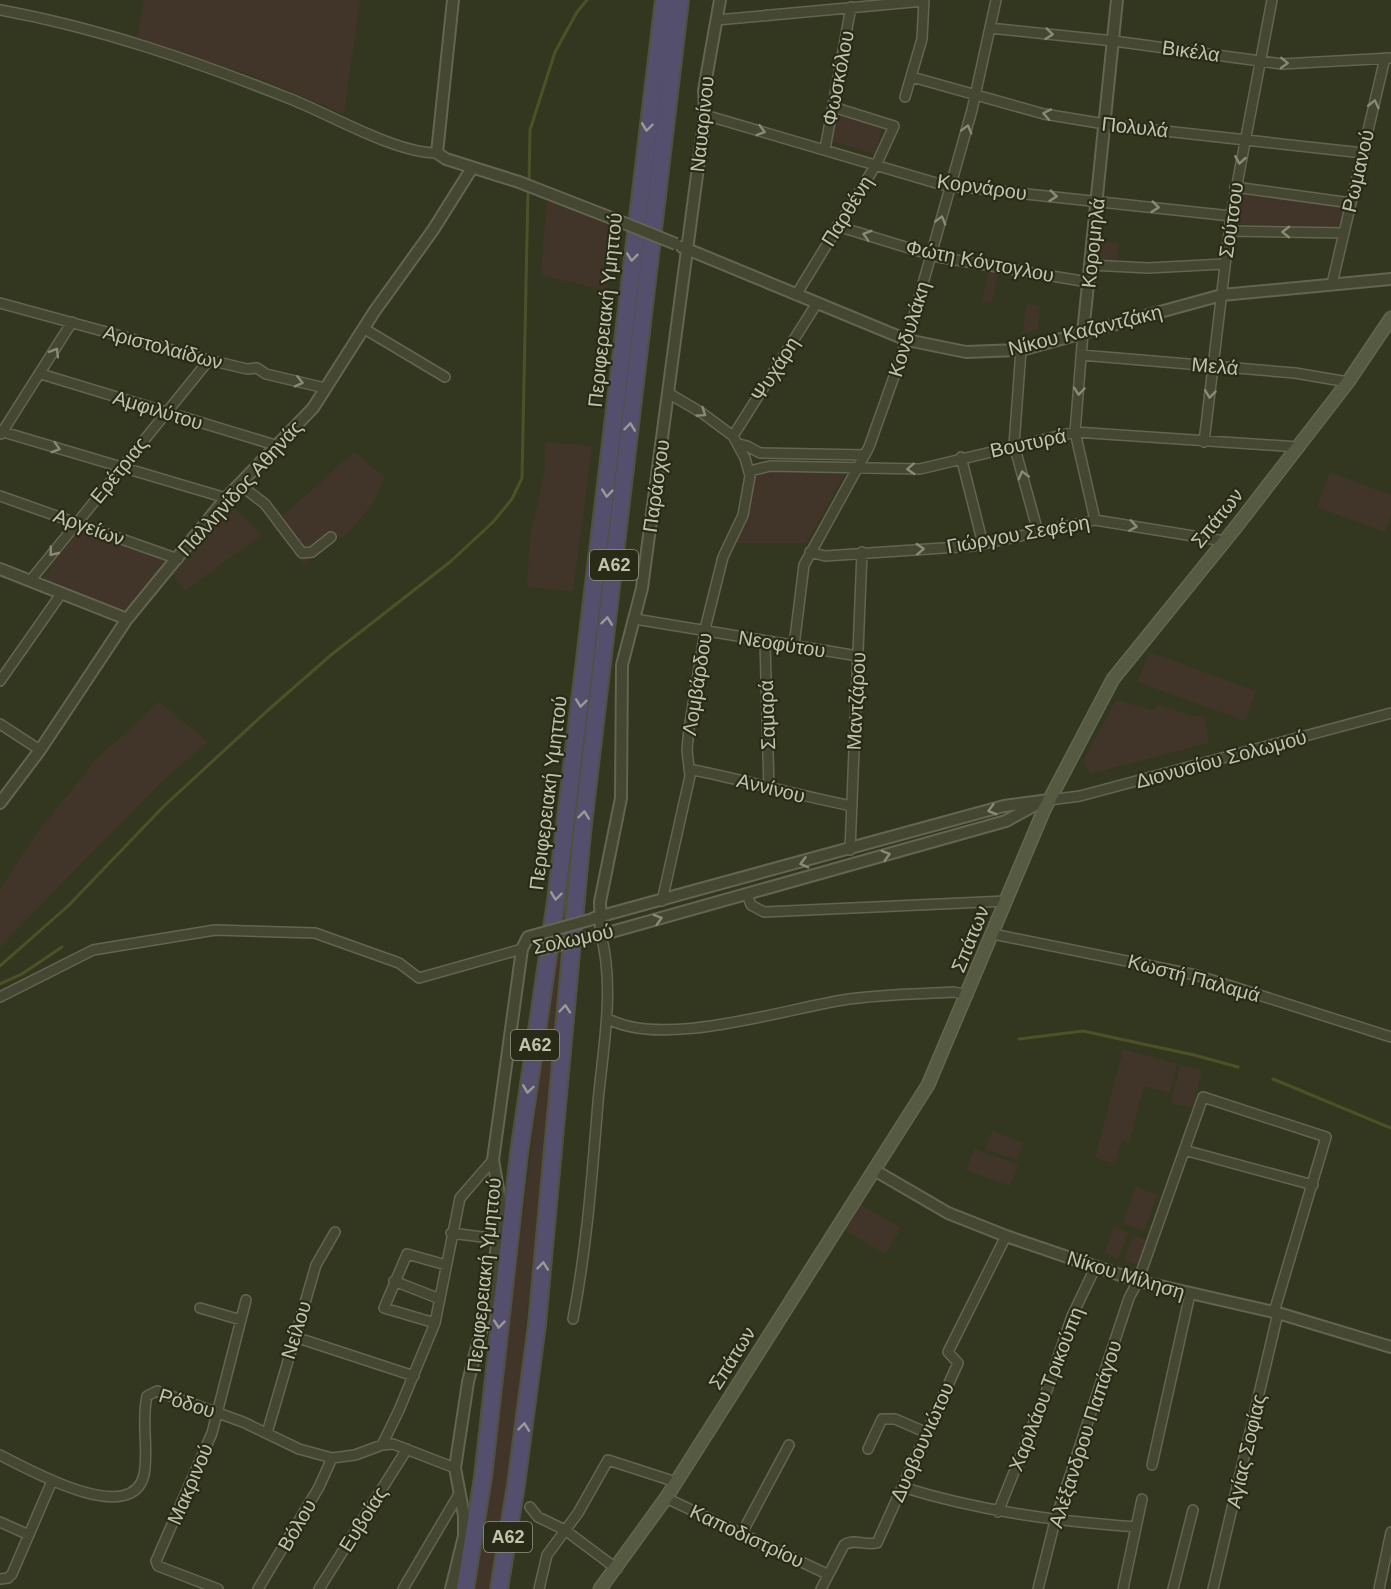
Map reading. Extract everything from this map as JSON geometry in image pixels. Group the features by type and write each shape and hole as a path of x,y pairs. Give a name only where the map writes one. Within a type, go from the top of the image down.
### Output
{"highway":[{"path":"654,69 658,0"},
{"name":"Περιφερειακή Υμηττού","path":"465,1589 483,1477 519,1153 556,901 604,520 654,69 664,0"},
{"name":"Περιφερειακή Υμηττού","path":"499,1589 516,1485 538,1312 580,855 680,0"},
{"path":"508,1589 518,1507 516,1485"}],"main road":[{"name":"Σπάτων","path":"600,1589 617,1569 666,1498 928,1085 993,934 1045,801 1113,679 1299,447 1348,382 1391,318"}],"street":[{"path":"437,153 453,0"},
{"name":"Ναυαρίνου","path":"687,249 705,115 704,90 720,0"},
{"path":"717,20 924,0 922,39 905,97"},
{"name":"Κονδυλάκη","path":"794,646 803,569 810,552 865,455 907,340 975,96 996,0"},
{"name":"Κορομηλά","path":"1095,520 1075,432 1088,282 1118,0"},
{"name":"Σούτσου","path":"1204,442 1235,187 1272,0"},
{"name":"Φωσκόλου","path":"825,149 851,8"},
{"path":"0,10 118,39 190,62 328,113 370,134 427,153 437,153 446,159 472,168"},
{"name":"Βικέλα","path":"990,28 1114,41 1287,64 1388,58"},
{"name":"Ρωμανού","path":"1332,284 1388,58"},
{"name":"Πολυλά","path":"912,76 1044,114 1105,124 1363,153"},
{"name":"Παρθένη","path":"796,295 877,163 894,126 833,107"},
{"name":"Κορνάρου","path":"705,115 951,185 1231,216"},
{"name":"Νίκου Καζαντζάκη","path":"472,168 536,188 907,340 966,352 1021,350 1222,295 1391,279"},
{"name":"Παλληνίδος Αθηνάς","path":"0,802 40,750 127,619 238,484 313,408 363,328 433,230 472,168"},
{"path":"1235,187 1351,204"},
{"name":"Φώτη Κόντογλου","path":"837,226 931,255 1088,282"},
{"path":"1229,231 1344,233"},
{"name":"Παράσχου","path":"598,935 596,918 620,806 623,763 621,679 644,573 687,249"},
{"path":"1090,265 1148,268 1224,264"},
{"name":"Αριστολαίδων","path":"0,303 209,360 247,369 257,368 266,374 325,388"},
{"name":"Ψυχάρη","path":"736,440 817,303"},
{"path":"72,322 41,374 1,433 226,498"},
{"path":"363,328 445,377"},
{"path":"1021,350 1014,445 1038,532"},
{"name":"Μελά","path":"1081,355 1295,373 1348,382"},
{"name":"Ερέτριας","path":"30,581 209,360"},
{"name":"Αμφιλύτου","path":"41,374 275,445"},
{"path":"668,393 702,413 736,440 760,453 865,455"},
{"name":"Βουτυρά","path":"755,470 920,469 1075,432 1299,447"},
{"path":"736,440 755,470"},
{"path":"755,470 760,453"},
{"path":"962,458 983,544"},
{"name":"Λομβάρδου","path":"662,901 689,769 687,750 690,716 705,631 723,557 745,510 755,470"},
{"path":"238,484 265,504 302,554 312,552 331,537"},
{"name":"Αργείων","path":"0,496 178,559"},
{"name":"Γιώργου Σεφέρη","path":"810,552 825,556 983,544 1095,520 1224,541"},
{"name":"Μαντζάρου","path":"850,850 862,552"},
{"path":"0,569 127,619"},
{"path":"0,681 61,594"},
{"name":"Νεοφύτου","path":"635,620 858,656"},
{"name":"Σαμαρά","path":"765,641 769,789"},
{"name":"Διονυσίου Σολωμού","path":"1045,801 1099,791 1391,713"},
{"path":"0,724 40,750"},
{"name":"Αννίνου","path":"689,769 852,806"},
{"name":"Σολωμού","path":"1045,801 1006,821 598,935 529,952 522,949 528,937 1004,806 1045,801"},
{"path":"747,894 751,905 764,912 1006,901"},
{"path":"0,997 93,950 197,931 315,933 399,963 419,978 522,949 493,1160 501,1206 498,1239 489,1300 466,1391 455,1468 464,1516 464,1536 452,1589"},
{"name":"Κωστή Παλαμά","path":"993,934 1178,970 1391,1037"},
{"path":"573,1319 589,1227 607,1018 606,952 598,935"},
{"path":"607,1018 620,1026 634,1028 708,1026 849,999 954,992 968,994"},
{"name":"Αλέξανδρου Παπάγου","path":"1038,1589 1055,1521 1200,1099 1203,1098 1326,1137"},
{"name":"Αγίας Σοφίας","path":"1213,1589 1276,1313 1326,1137"},
{"path":"1184,1150 1313,1185"},
{"path":"455,1468 393,1444 382,1444 414,1376 435,1323 451,1233 460,1198 476,1183 480,1172 493,1160"},
{"name":"Νίκου Μίληση","path":"874,1170 948,1213 1005,1236 1138,1281 1276,1313 1391,1347"},
{"name":"Νείλου","path":"267,1433 316,1264 335,1232"},
{"path":"451,1233 498,1239"},
{"name":"Δυοβουνιώτου","path":"821,1589 844,1545 849,1542 871,1545 877,1542 957,1363 948,1352 1005,1236"},
{"path":"435,1323 384,1308 407,1254 446,1265"},
{"name":"Χαριλάου Τρικούπη","path":"998,1512 1047,1390 1072,1316 1096,1266"},
{"path":"394,1281 440,1299"},
{"path":"1152,1465 1190,1294"},
{"name":"Μακρινού","path":"218,1589 158,1566 156,1561 199,1464 217,1412 246,1300"},
{"path":"200,1308 241,1320"},
{"path":"295,1337 414,1376"},
{"name":"Ρόδου","path":"0,1455 52,1481 109,1497 131,1494 138,1488 144,1472 144,1416 150,1392 157,1391 217,1412 299,1449 332,1458 356,1455 382,1444"},
{"path":"868,1449 879,1424 887,1418 925,1432"},
{"path":"742,1533 789,1445"},
{"name":"Ευβοίας","path":"320,1589 407,1449"},
{"name":"Βόλου","path":"258,1589 313,1497 332,1458"},
{"path":"539,1589 547,1555 578,1513 608,1460 676,1482"},
{"path":"4,1579 29,1535 52,1481"},
{"path":"902,1487 954,1503 998,1512 1055,1521 1136,1527"},
{"path":"402,1589 459,1494"},
{"name":"Καποδιστρίου","path":"666,1498 827,1574"},
{"path":"1123,1589 1142,1499"},
{"path":"530,1507 538,1517 565,1530 617,1569"},
{"path":"1173,1589 1193,1510"},
{"path":"0,1522 29,1535"},
{"path":"1379,1589 1391,1532"}],"shaded area":[{"path":"144,0 360,0 344,114 251,75 137,39"},
{"path":"836,111 883,125 875,154 831,141"},
{"path":"1240,191 1345,205 1341,228 1235,224"},
{"path":"547,198 615,228 607,291 541,275"},
{"path":"641,239 645,241 565,955 509,1484 492,1589 472,1589 481,1552 564,886"},
{"path":"1096,241 1118,243 1117,260 1095,259"},
{"path":"989,268 999,269 992,301 982,303"},
{"path":"1027,304 1040,306 1038,329 1022,335"},
{"path":"545,442 592,446 573,591 527,587 530,538 545,468"},
{"path":"354,452 385,477 372,505 343,538 338,537 304,565 272,526"},
{"path":"758,471 847,471 806,543 735,543"},
{"path":"1330,472 1391,495 1391,516 1385,532 1317,507"},
{"path":"227,501 261,535 185,591 170,571"},
{"path":"80,527 171,560 126,614 41,581"},
{"path":"1149,652 1256,691 1245,721 1138,682"},
{"path":"1116,700 1154,710 1157,704 1192,716 1204,716 1209,743 1090,774 1083,761"},
{"path":"159,702 208,742 162,781 0,947 0,889 36,834 97,759"},
{"path":"1123,1049 1177,1064 1170,1093 1144,1086 1129,1143 1122,1141 1115,1164 1095,1158"},
{"path":"1180,1065 1202,1070 1193,1108 1171,1103"},
{"path":"992,1131 1023,1143 1017,1160 986,1149"},
{"path":"974,1149 1018,1165 1010,1186 966,1170"},
{"path":"1136,1187 1157,1195 1144,1231 1123,1223"},
{"path":"860,1204 901,1228 885,1254 845,1230"},
{"path":"1114,1227 1128,1233 1118,1259 1104,1253"},
{"path":"1133,1235 1147,1240 1138,1265 1124,1260"}],"waterway":[{"path":"529,183 530,130 555,52 577,12 587,0"},
{"path":"0,966 68,906 164,806 267,711 331,655 450,562 493,522 512,499 522,478 528,189"},
{"path":"0,984 22,974 62,947"},
{"path":"1019,1039 1083,1031 1238,1067"},
{"path":"1273,1079 1391,1128"}]}
